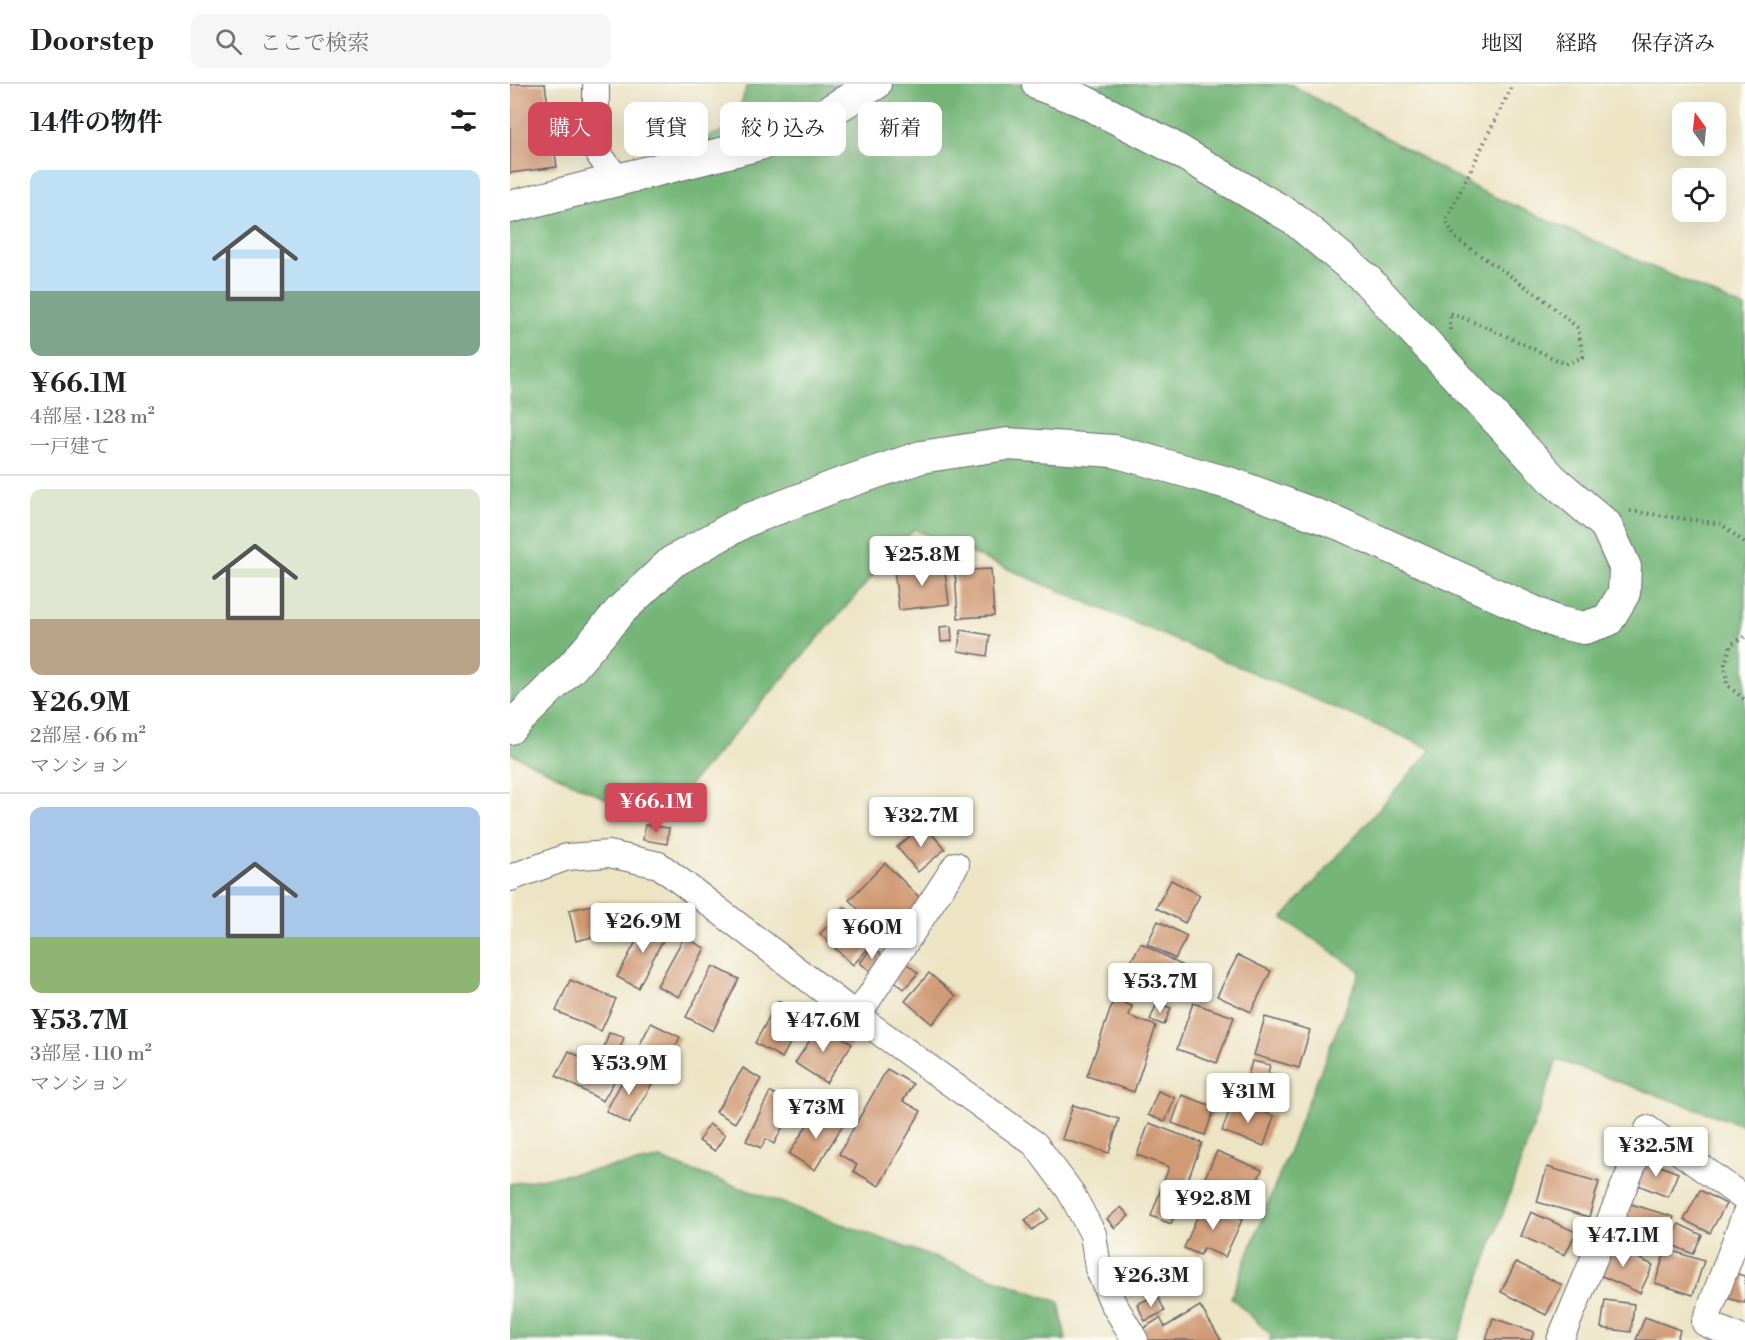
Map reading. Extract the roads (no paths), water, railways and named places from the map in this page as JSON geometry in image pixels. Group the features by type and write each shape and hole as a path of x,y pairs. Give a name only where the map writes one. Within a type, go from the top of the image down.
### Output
{"street":[{"path":"596,84 596,121 600,156 618,180"},
{"path":"510,207 760,144 803,127 875,84"},
{"path":"510,728 573,666 621,610 672,562 745,521 838,485 921,457 1007,444 1114,451 1235,485 1340,524 1556,622 1584,628 1608,620 1624,593 1625,567 1606,525 1552,479 1366,279 1293,218 1167,144 1081,100 1038,84"},
{"path":"510,878 567,857 609,854 659,865 856,1016 1035,1144 1070,1191 1093,1234 1098,1268 1112,1300 1135,1340"},
{"path":"856,1016 956,865"},
{"path":"1560,1340 1648,1130 1745,1198"},
{"path":"1745,1215 1705,1323 1745,1340"}]}
